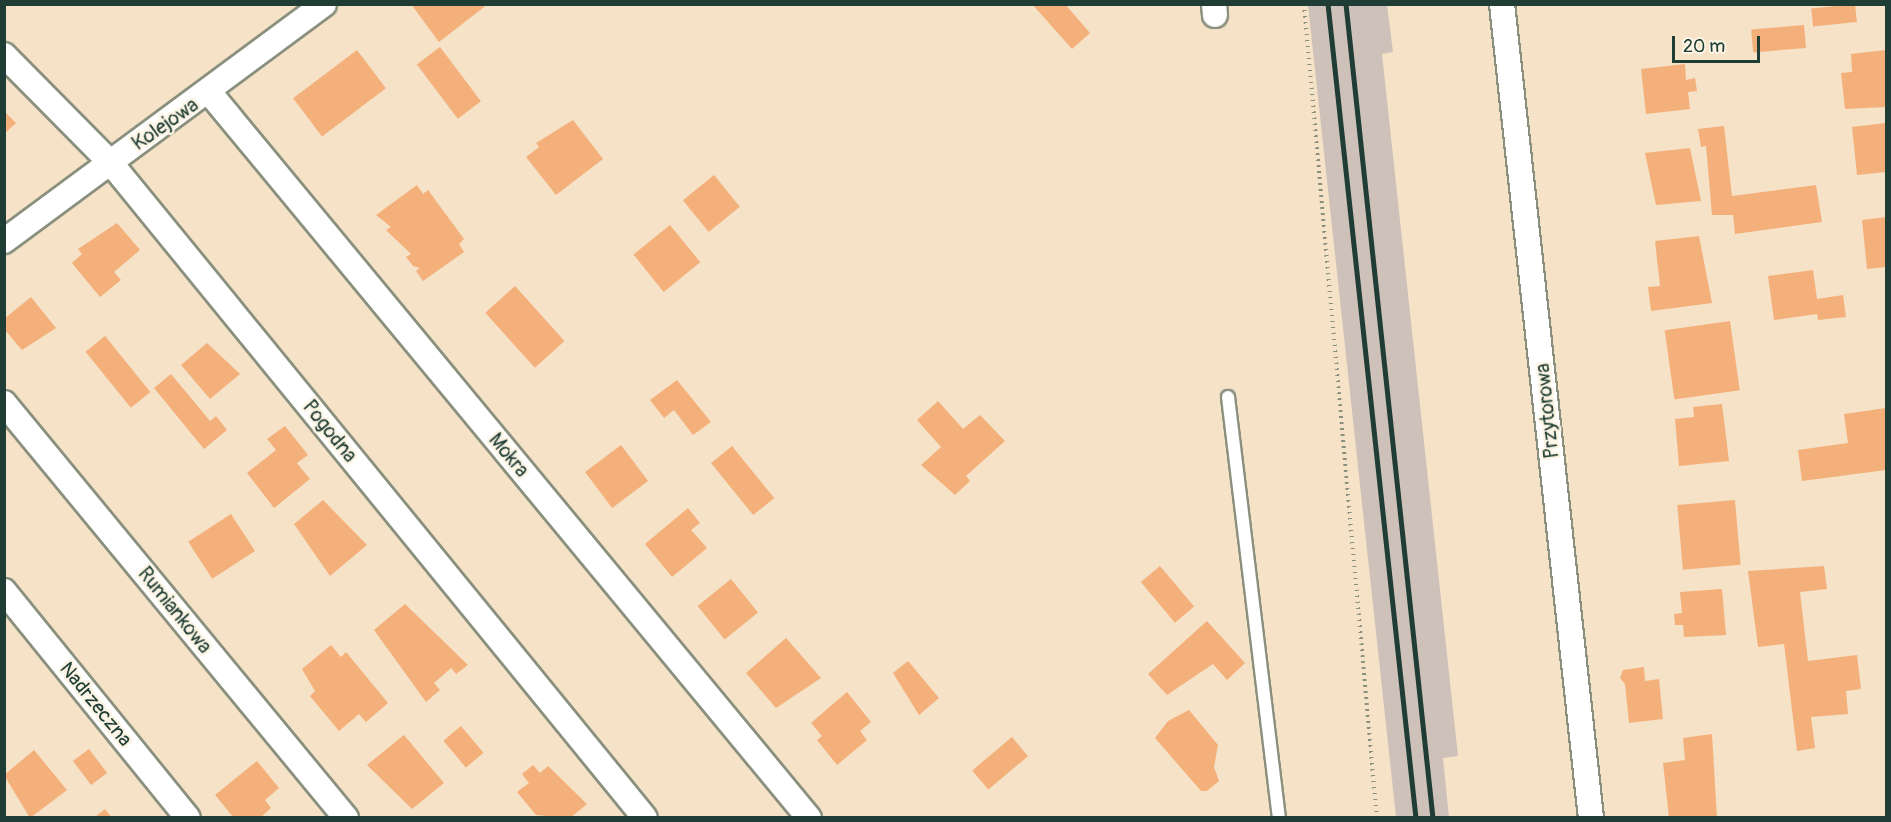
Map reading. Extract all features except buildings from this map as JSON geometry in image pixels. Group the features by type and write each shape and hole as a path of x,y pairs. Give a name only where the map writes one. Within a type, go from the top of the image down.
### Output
{"street":[{"name":"Kolejowa","path":"4,241 209,92 324,4"},
{"name":"Przytorowa","path":"1502,4 1592,818"},
{"name":"Pogodna","path":"4,55 110,162 645,818"},
{"name":"Mokra","path":"209,92 809,818"},
{"name":"Rumiankowa","path":"4,403 346,818"},
{"name":"Nadrzeczna","path":"4,591 188,818"}],"lane":[{"path":"1228,397 1279,818"}],"path":[{"path":"1304,4 1377,818"}],"shaded area":[{"path":"1308,5 1387,5 1393,52 1382,54 1458,756 1443,758 1449,817 1396,817"}],"railway":[{"path":"1328,4 1416,818"},
{"path":"1346,4 1433,818"}]}
